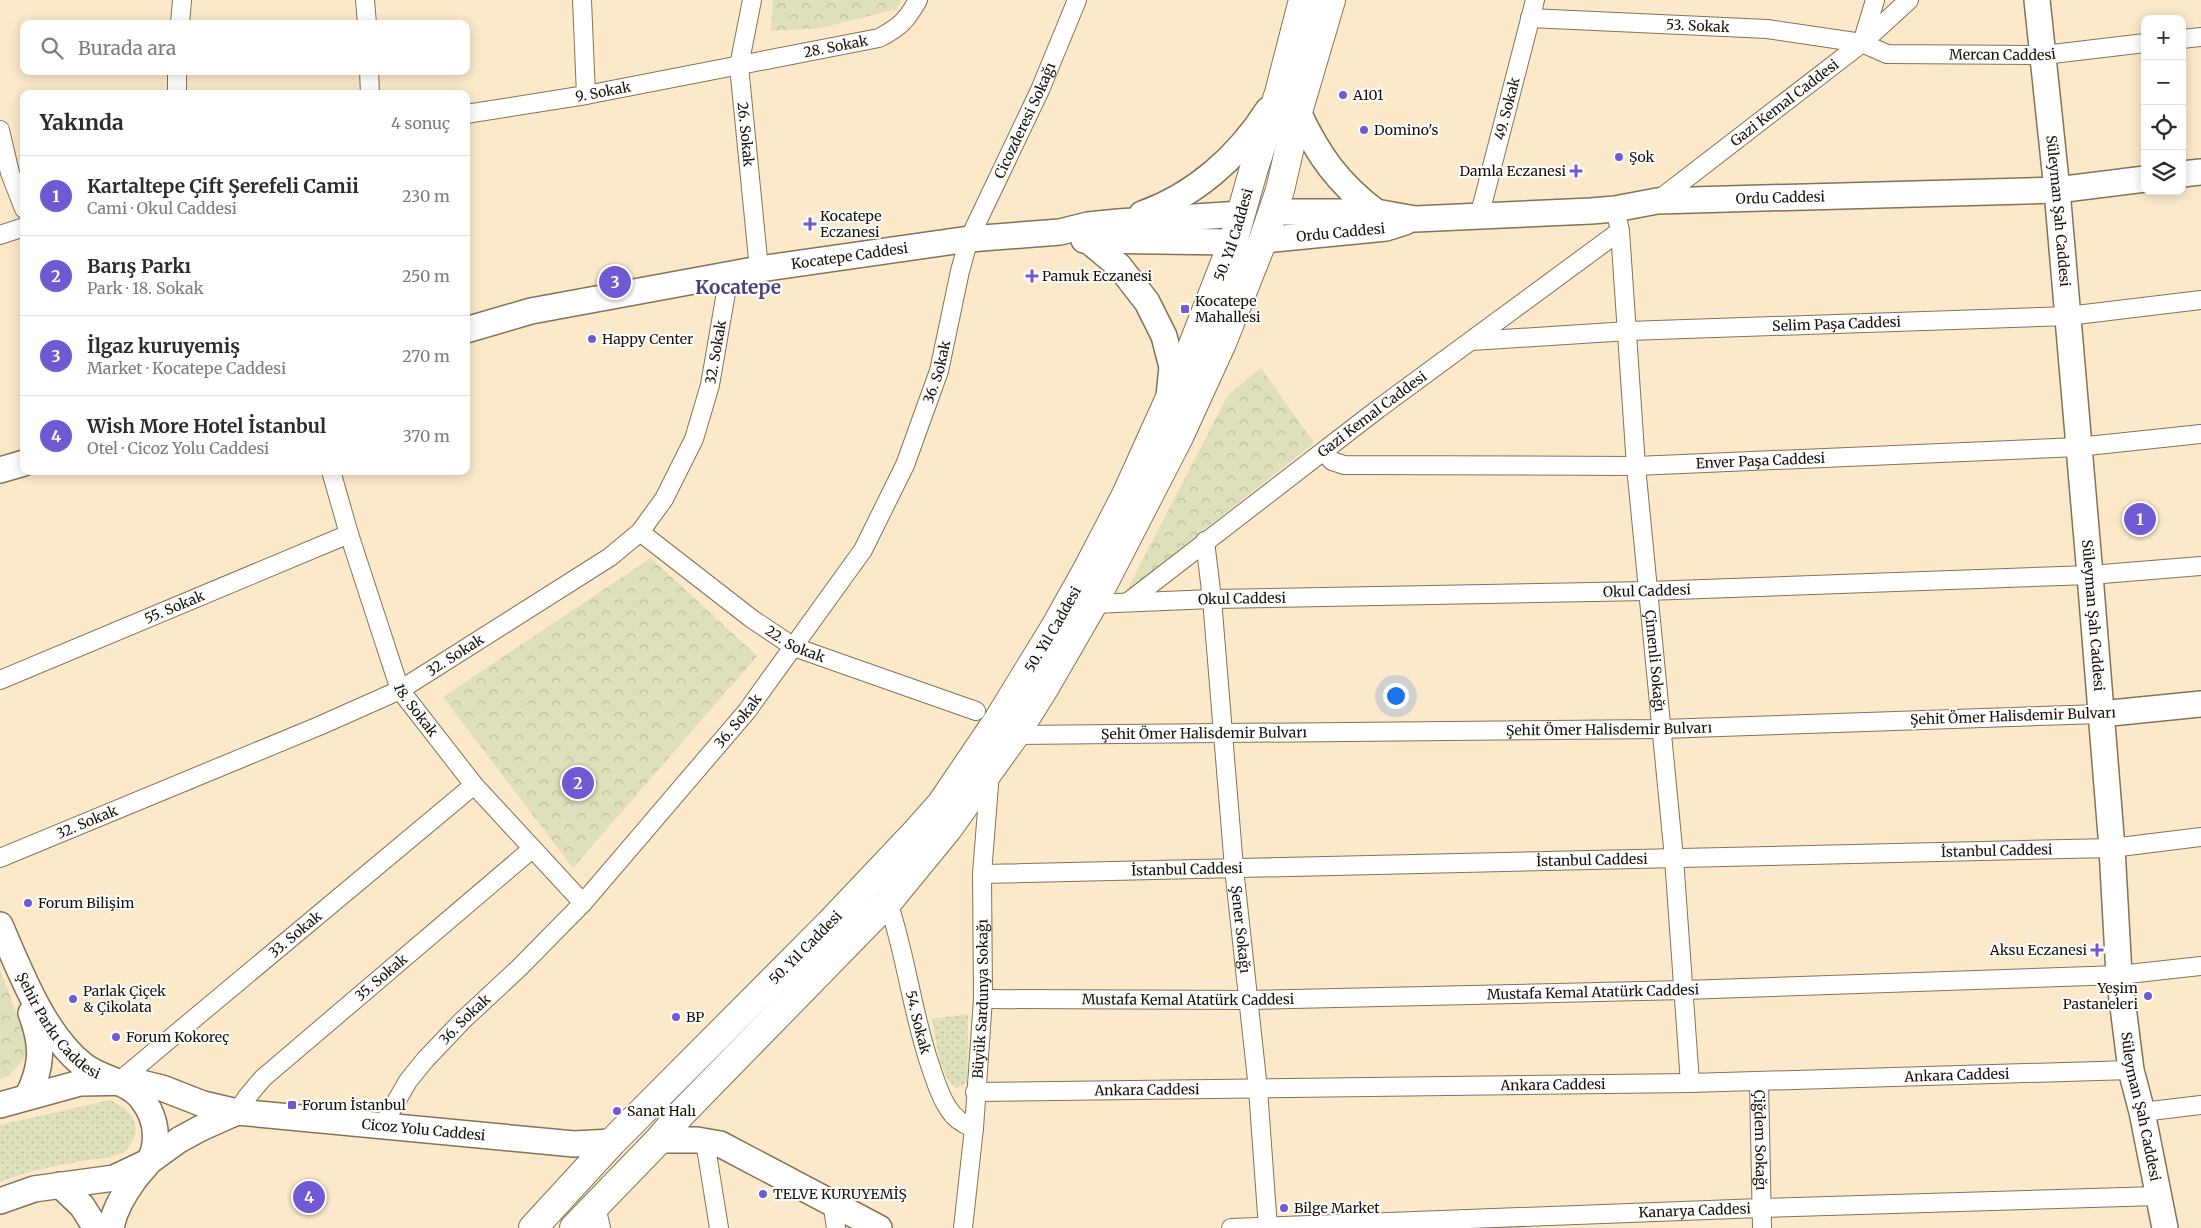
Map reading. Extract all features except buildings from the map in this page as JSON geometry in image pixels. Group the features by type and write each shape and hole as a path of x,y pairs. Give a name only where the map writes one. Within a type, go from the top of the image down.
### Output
{"main road":[{"name":"50. Yıl Caddesi","path":"533,1228 612,1142 836,917 941,804 998,720 1074,593 1126,495 1187,360 1233,242 1254,168 1279,93 1304,0"},
{"name":"50. Yıl Caddesi","path":"574,1228 598,1217 681,1114 888,902 947,830 1016,735 1093,604 1179,437 1222,343 1263,240 1280,190 1298,112 1331,0"},
{"path":"1241,214 1273,212"},
{"path":"1233,242 1263,240"},
{"path":"612,1142 659,1140"}],"street":[{"path":"180,20 182,0"},
{"path":"366,0 367,20"},
{"path":"582,0 586,95"},
{"name":"26. Sokak","path":"752,0 739,66 759,269"},
{"name":"28. Sokak","path":"739,66 879,38 899,27 906,20 918,0"},
{"name":"Cicozderesi Sokağı","path":"969,239 1040,90 1077,0"},
{"name":"49. Sokak","path":"1479,217 1535,0"},
{"path":"1862,43 1875,0"},
{"name":"Gazi Kemal Caddesi","path":"1657,200 1862,43 1910,0"},
{"name":"Süleyman Şah Caddesi","path":"2037,0 2057,190 2090,575 2112,848 2118,975 2131,1070 2142,1112 2165,1228"},
{"name":"53. Sokak","path":"1530,18 1767,29 1862,43"},
{"path":"2186,39 2201,37"},
{"name":"Mercan Caddesi","path":"1862,43 1887,54 2044,55 2141,43"},
{"name":"9. Sokak","path":"470,113 586,95 739,66"},
{"path":"177,75 177,90"},
{"path":"369,75 370,90"},
{"path":"1118,222 1170,204 1204,181 1252,135 1279,93"},
{"path":"1298,112 1312,143 1328,166 1357,197 1376,212"},
{"path":"0,130 10,173 20,199"},
{"path":"2186,174 2201,172"},
{"name":"Ordu Caddesi","path":"1273,212 1376,212 1415,219 1479,217 1618,220 1657,200 2057,190 2141,180"},
{"name":"Kocatepe Caddesi","path":"470,329 531,312 759,269 969,239 1060,232 1088,225 1241,214"},
{"name":"Ordu Caddesi","path":"1263,240 1386,228 1415,219"},
{"name":"Gazi Kemal Caddesi","path":"1128,602 1378,409 1472,341 1618,220"},
{"name":"Çimenli Sokağı","path":"1618,220 1628,331 1636,466 1674,858 1690,1083"},
{"path":"0,235 20,228"},
{"name":"Kocatepe Caddesi","path":"1060,232 1090,242 1233,242"},
{"name":"36. Sokak","path":"382,1126 408,1081 425,1060 462,1021 519,968 583,903 747,711 864,550 905,465 939,371 969,239"},
{"path":"1090,242 1119,266 1147,302 1164,336 1172,367 1169,401"},
{"name":"32. Sokak","path":"0,858 310,730 400,690 610,557 640,532 664,499 694,439 710,385 729,275"},
{"name":"Selim Paşa Caddesi","path":"1472,341 1628,331 2068,316 2201,300"},
{"name":"Enver Paşa Caddesi","path":"1324,451 1332,460 1344,464 1636,466 2078,447 2201,434"},
{"path":"0,470 20,464"},
{"name":"18. Sokak","path":"331,475 400,690 474,785 583,903"},
{"name":"22. Sokak","path":"640,532 752,619 794,646 976,711"},
{"name":"55. Sokak","path":"0,680 349,534"},
{"name":"Şener Sokağı","path":"1205,541 1212,599 1234,868 1258,1089 1268,1227"},
{"name":"Okul Caddesi","path":"1093,604 1212,599 1648,591 2090,575 2201,566"},
{"name":"Şehit Ömer Halisdemir Bulvarı","path":"1016,735 1662,729 2101,714 2201,704"},
{"name":"Büyük Sardunya Sokağı","path":"964,1228 984,999 982,874 990,769"},
{"name":"33. Sokak","path":"118,1083 474,785"},
{"name":"İstanbul Caddesi","path":"982,874 2112,848 2201,837"},
{"name":"35. Sokak","path":"238,1112 263,1078 532,849"},
{"name":"54. Sokak","path":"888,902 898,930 924,1044 937,1084 947,1107 961,1124 974,1128"},
{"name":"Şehir Parkı Caddesi","path":"0,925 12,953 53,1032 69,1054 85,1067 132,1089 142,1098 156,1128 154,1149 150,1161 120,1200 111,1228"},
{"name":"Şehir Parkı Caddesi","path":"12,953 40,1046 35,1082 27,1097"},
{"name":"Mustafa Kemal Atatürk Caddesi","path":"984,999 1249,1000 1684,990 2118,975 2201,966"},
{"name":"Ankara Caddesi","path":"975,1092 1690,1083 2131,1070"},
{"name":"Çiğdem Sokağı","path":"1759,1081 1762,1228"},
{"name":"Cicoz Yolu Caddesi","path":"118,1083 137,1082 162,1088 203,1104 238,1112 574,1144 612,1142"},
{"name":"Şehir Parkı Caddesi","path":"0,1105 80,1083 118,1083"},
{"path":"2142,1112 2201,1105"},
{"path":"0,1201 34,1189 114,1178 150,1161 201,1128 238,1112"},
{"path":"659,1140 705,1141 720,1144 879,1228"},
{"path":"705,1141 719,1228"},
{"path":"60,1185 82,1206 96,1228"},
{"name":"Kanarya Caddesi","path":"1231,1228 1762,1208 2158,1196"},
{"path":"832,1202 836,1228"}],"green space":[{"path":"773,0 901,0 897,9 821,28 771,31"},
{"path":"1261,368 1314,443 1126,592 1228,395"},
{"path":"651,558 757,656 573,868 443,697"},
{"path":"0,970 27,1040 24,1059 8,1076 0,1079"},
{"path":"968,1014 967,1083 956,1088 950,1082 942,1066 932,1019"},
{"path":"110,1100 123,1107 135,1123 135,1136 123,1152 108,1157 40,1169 0,1182 0,1125"}],"place":[{"name":"A101","path":"1343,95"},
{"name":"Domino's","path":"1364,130"},
{"name":"Şok","path":"1619,157"},
{"name":"Damla Eczanesi","path":"1576,171"},
{"name":"Kocatepe Eczanesi","path":"810,224"},
{"name":"Pamuk Eczanesi","path":"1032,276"},
{"name":"İlgaz kuruyemiş","path":"615,282"},
{"name":"Kocatepe Mahallesi","path":"1185,309"},
{"name":"Happy Center","path":"592,339"},
{"name":"Kartaltepe Çift Şerefeli Camii","path":"2140,519"},
{"name":"Barış Parkı","path":"578,783"},
{"name":"Forum Bilişim","path":"28,903"},
{"name":"Aksu Eczanesi","path":"2097,950"},
{"name":"Yeşim Pastaneleri","path":"2148,996"},
{"name":"Parlak Çiçek & Çikolata","path":"73,999"},
{"name":"BP","path":"676,1017"},
{"name":"Forum Kokoreç","path":"116,1037"},
{"name":"Forum İstanbul","path":"292,1105"},
{"name":"Sanat Halı","path":"617,1111"},
{"name":"TELVE KURUYEMİŞ","path":"763,1194"},
{"name":"Wish More Hotel İstanbul","path":"309,1197"},
{"name":"Bilge Market","path":"1284,1208"}],"district":[{"name":"Kocatepe","path":"738,287"}]}
